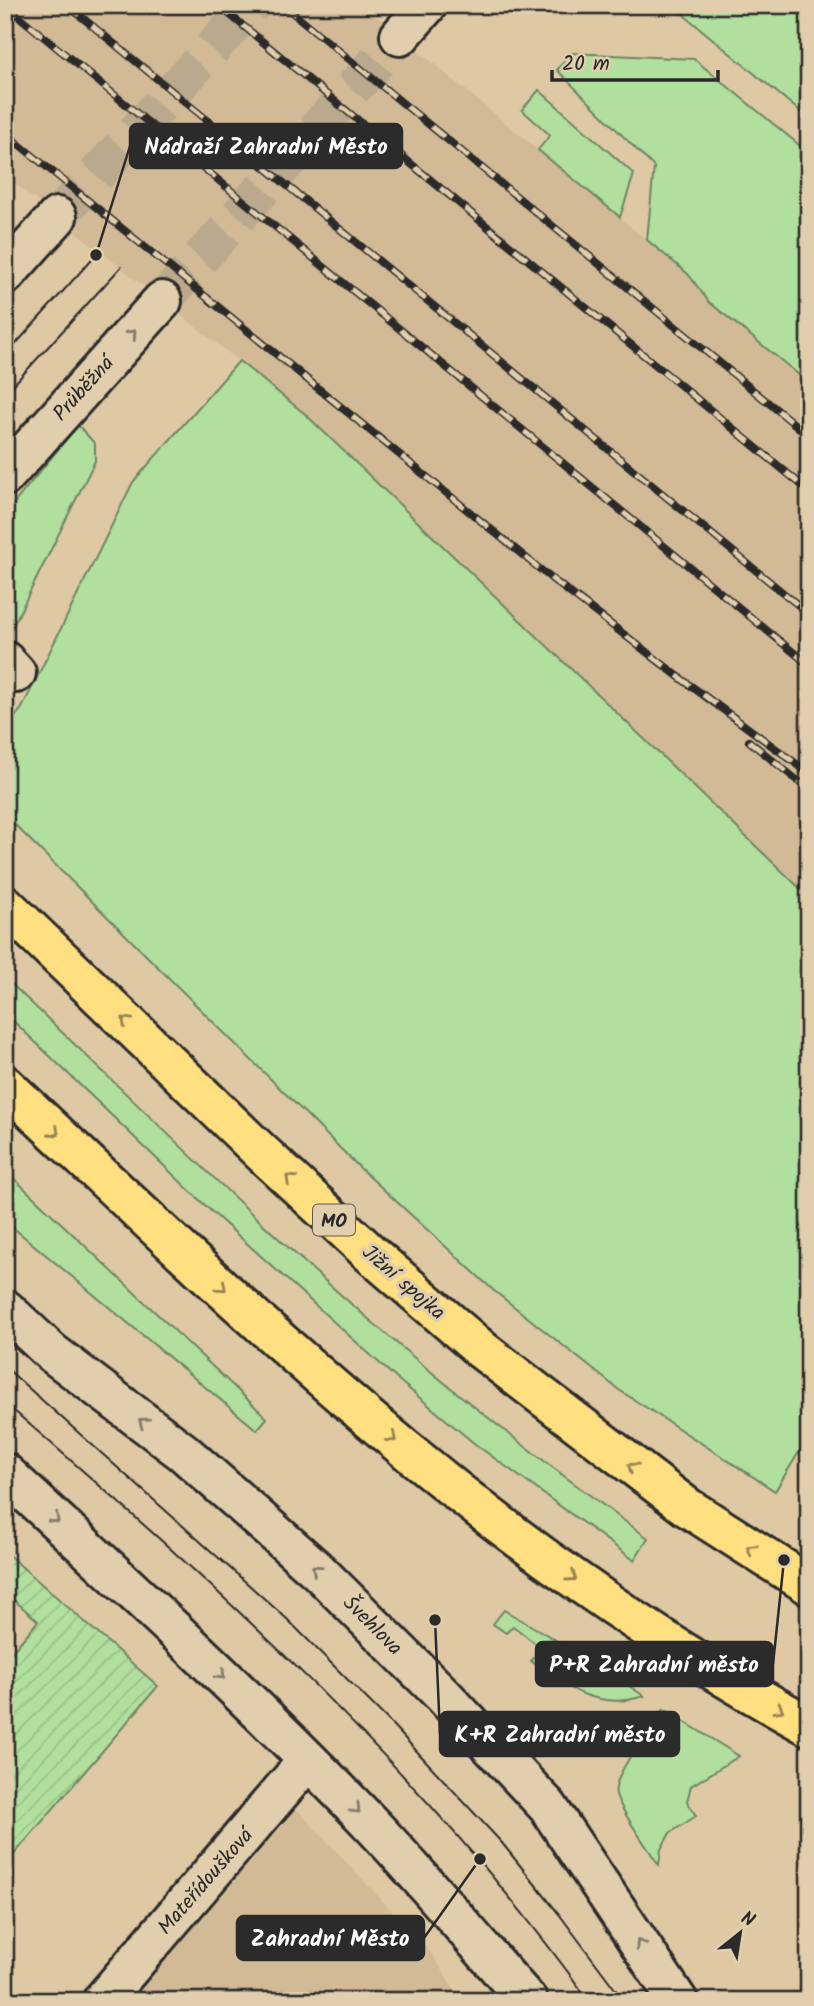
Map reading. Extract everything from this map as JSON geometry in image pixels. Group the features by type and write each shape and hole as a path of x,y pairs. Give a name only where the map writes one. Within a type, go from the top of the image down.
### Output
{"highway":[{"name":"Jižní spojka","path":"5,905 261,1152 372,1255 482,1350 687,1507 809,1585"},
{"path":"5,1085 175,1245 404,1448 520,1540 617,1609 809,1726"}],"main road":[{"path":"400,36 427,5"},
{"path":"5,275 57,217"},
{"name":"Průběžná","path":"5,476 162,301"},
{"name":"Švehlova","path":"5,1310 51,1352 183,1452 298,1553 442,1694 548,1807 678,2001"},
{"path":"5,1473 196,1650 308,1760 374,1828 528,2001"},
{"name":"Mateřídoušková","path":"102,2001 308,1760"}],"shaded area":[{"path":"5,5 363,5 688,274 709,302 809,383 809,897 304,413 5,176"},
{"path":"297,1809 432,1954 462,2001 129,2001"}],"green space":[{"path":"678,5 809,5 809,119 684,15"},
{"path":"571,53 694,59 809,153 809,383 709,302 688,274 647,240 654,167 557,70"},
{"path":"539,90 634,174 620,217 538,150 550,135 522,110"},
{"path":"239,361 304,413 809,897 809,1436 775,1491 619,1390 493,1290 360,1168 5,815 5,730 22,708 133,482"},
{"path":"78,425 95,444 95,461 10,632 5,630 5,514"},
{"path":"5,978 266,1227 374,1324 510,1435 648,1538 634,1560 475,1444 396,1378 211,1211 5,1013"},
{"path":"5,1170 267,1418 257,1430 5,1221"},
{"path":"5,1552 158,1686 5,1865 5,1660 38,1621 5,1592"},
{"path":"504,1610 587,1658 644,1696 612,1701 598,1699 570,1688 531,1661 541,1648 513,1626 506,1633 493,1624"},
{"path":"664,1709 739,1756 691,1786 687,1801 696,1816 670,1833 661,1849 659,1865 618,1801 616,1786 626,1763"}],"tunnel":[{"path":"57,217 252,5"},
{"path":"162,301 400,36"}],"tram line":[{"path":"5,356 100,250"},
{"path":"5,394 121,267"},
{"path":"5,1367 287,1619 385,1717 502,1843 624,2001"},
{"path":"5,1403 162,1542 315,1685 459,1837 526,1917 589,2001"}],"railway":[{"path":"5,5 809,665"},
{"path":"67,5 809,614"},
{"path":"218,5 809,491"},
{"path":"283,5 809,436"},
{"path":"5,133 552,579 809,773"},
{"path":"749,741 809,790"}],"place":[{"name":"Nádraží Zahradní Město","path":"96,255"},
{"name":"P+R Zahradní město","path":"784,1560"},
{"name":"K+R Zahradní město","path":"435,1620"},
{"name":"Zahradní Město","path":"480,1859"}]}
